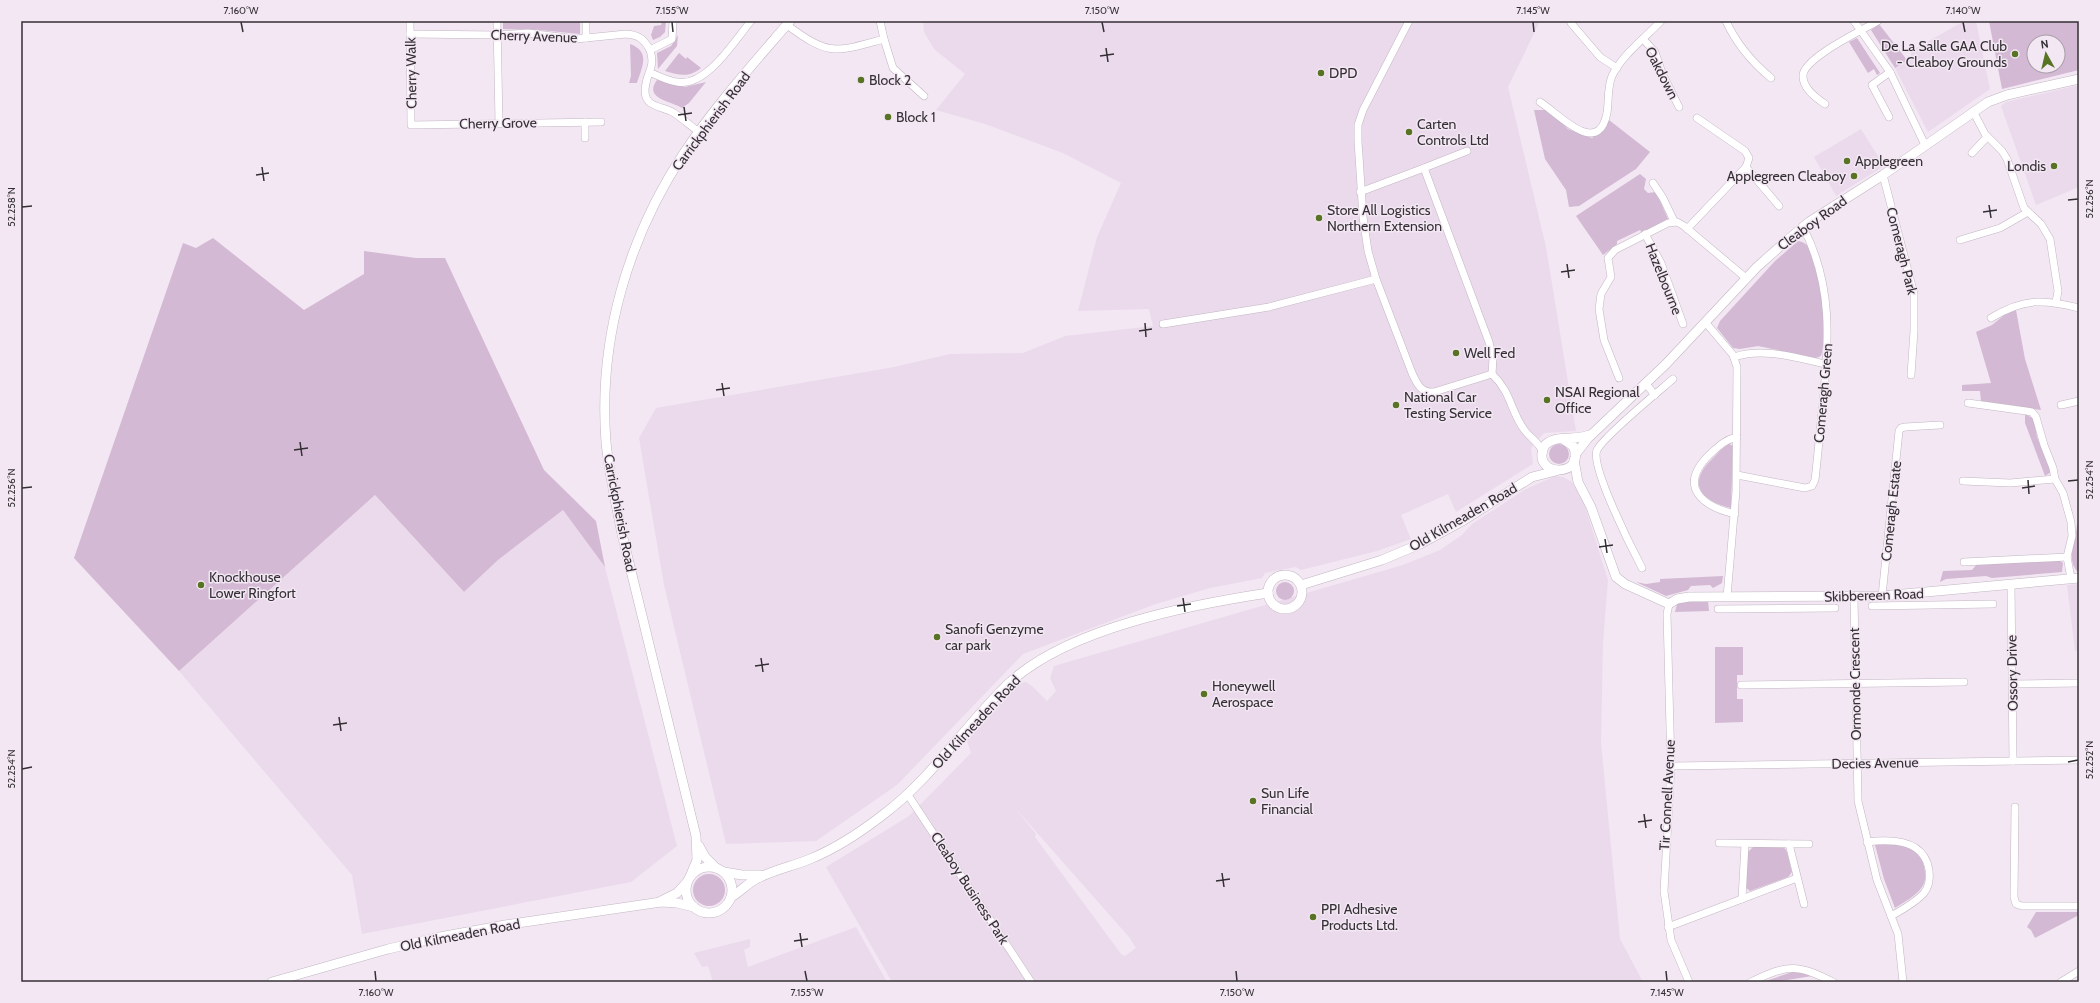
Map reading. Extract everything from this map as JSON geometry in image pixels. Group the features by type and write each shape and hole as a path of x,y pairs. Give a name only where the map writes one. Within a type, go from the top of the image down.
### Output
{"street":[{"name":"Cherry Walk","path":"410,21 411,125"},
{"path":"497,21 498,123"},
{"path":"586,21 586,38"},
{"path":"673,21 673,35 670,41 650,50 653,63 651,73 645,85 646,94 650,102 658,108 673,112 699,132"},
{"path":"651,73 678,83 697,80 707,74 751,21"},
{"path":"880,21 893,68 924,96"},
{"path":"1409,21 1360,117 1358,141 1360,192 1366,242 1376,280 1415,379 1423,390 1429,393 1439,391 1492,374"},
{"path":"1540,102 1570,126 1589,133 1595,132 1600,128 1607,113 1609,85 1617,68 1661,21"},
{"path":"1726,21 1734,36 1748,55 1771,78"},
{"path":"1854,21 1862,30 1890,72 1925,145"},
{"path":"1825,104 1815,97 1808,88 1803,77 1804,70 1815,59 1878,21"},
{"path":"789,23 814,43 830,49 845,50 884,39"},
{"name":"Carrickphierish Road","path":"720,870 702,852 696,836 618,514 608,462 605,417 607,374 614,321 632,254 660,193 699,132 789,23"},
{"path":"1571,23 1600,57 1617,68"},
{"name":"Cherry Avenue","path":"410,34 498,35 504,33 528,33 586,38 626,34 634,35 643,39 650,50"},
{"name":"Oakdown","path":"1644,39 1655,52 1662,73 1679,107"},
{"path":"1889,116 1872,85 1890,72"},
{"name":"Cleaboy Road","path":"1575,458 1591,435 1646,384 1706,323 1746,278 1775,250 1803,227 1883,175 1988,102 2007,95 2079,79"},
{"path":"1973,111 1987,136 2007,159 2021,200 2028,212 2041,224 2050,239 2058,291 2056,302"},
{"path":"1687,229 1746,167 1749,158 1745,151 1697,118"},
{"path":"585,122 585,138"},
{"name":"Cherry Grove","path":"411,125 601,122"},
{"path":"1972,153 1987,136"},
{"path":"1360,192 1467,151"},
{"path":"1746,167 1779,206"},
{"path":"1424,168 1489,342 1493,358 1492,374 1506,389 1520,424 1538,444 1547,466 1569,474 1578,482"},
{"name":"Comeragh Park","path":"1883,175 1914,294 1914,332 1911,375"},
{"path":"1653,183 1674,222 1680,223 1746,278"},
{"path":"1960,240 2000,228 2028,212"},
{"name":"Hazelbourne","path":"1619,378 1604,340 1599,301 1611,277 1608,260 1611,253 1646,234 1674,222"},
{"name":"Comeragh Green","path":"1736,475 1802,487 1813,485 1826,364 1828,329 1824,293 1815,255 1803,227"},
{"name":"Hazelbourne","path":"1646,234 1662,266 1668,287 1683,324"},
{"path":"1163,324 1269,307 1376,280"},
{"path":"1991,318 2005,310 2021,304 2042,301 2056,302 2079,308"},
{"path":"1706,323 1734,357 1737,371 1735,514 1727,597"},
{"path":"1734,357 1746,354 1762,353 1826,364"},
{"path":"1642,568 1619,519 1598,467 1596,457 1599,447 1604,440 1673,379"},
{"path":"1646,384 1655,395"},
{"path":"2061,405 2079,401"},
{"path":"1968,403 2026,411 2035,414 2055,479 2063,493 2072,525 2072,536 2067,557 2075,578"},
{"name":"Comeragh Estate","path":"1882,596 1898,436 1901,428 1940,425"},
{"path":"1529,434 1543,439 1576,439 1591,435"},
{"path":"1735,514 1714,508 1703,501 1698,492 1695,478 1698,468 1715,449 1724,442 1737,437"},
{"path":"1543,455 1546,445 1554,439"},
{"path":"1563,439 1573,446 1578,482 1593,512 1616,577 1625,584 1670,604"},
{"name":"Old Kilmeaden Road","path":"1532,477 1538,469 1543,455"},
{"path":"1558,471 1569,468 1575,458"},
{"name":"Old Kilmeaden Road","path":"1301,585 1382,560 1420,544 1464,520 1532,477 1558,471"},
{"path":"1963,481 2010,483 2055,479"},
{"path":"1964,562 2067,557"},
{"path":"1282,575 1293,576 1301,585 1302,596 1299,601 1290,608 1282,608 1274,605 1268,593 1272,580 1282,575"},
{"name":"Skibbereen Road","path":"1670,604 1674,600 1684,597 1882,596 1932,593 2075,578"},
{"name":"Ossory Drive","path":"2011,585 2014,761"},
{"name":"Old Kilmeaden Road","path":"731,898 747,884 834,848 882,816 908,795 934,769 1000,692 1026,669 1042,659 1090,637 1133,622 1204,604 1268,593"},
{"path":"1932,593 1932,605"},
{"path":"1781,597 1781,608"},
{"name":"Ormonde Crescent","path":"1854,597 1854,684 1858,801 1867,842 1880,889 1899,940 1903,982"},
{"name":"Tir Connell Avenue","path":"1670,604 1667,614 1671,766 1664,876 1668,927 1674,948 1689,982"},
{"name":"Skibbereen Road","path":"1872,606 1993,604"},
{"name":"Skibbereen Road","path":"1718,609 1835,608"},
{"path":"1741,685 1964,682"},
{"path":"2013,684 2079,684"},
{"name":"Decies Avenue","path":"1671,766 2079,760"},
{"name":"Cleaboy Business Park","path":"908,795 1031,982"},
{"path":"2015,807 2014,897 2016,904 2022,906 2079,906"},
{"name":"Carrickphierish Road","path":"689,879 698,860 696,836"},
{"path":"1867,842 1890,840 1910,844 1919,850 1928,865 1929,880 1923,894 1891,916"},
{"path":"1719,844 1809,844"},
{"path":"1742,899 1745,844"},
{"path":"1788,844 1804,904"},
{"path":"704,867 720,870 731,882 731,898 725,907 715,912 703,912 694,907 686,895 689,879 698,869 704,867"},
{"name":"Old Kilmeaden Road","path":"720,870 749,876 774,872"},
{"path":"1668,927 1797,878"},
{"name":"Old Kilmeaden Road","path":"652,903 677,893 689,879"},
{"name":"Old Kilmeaden Road","path":"272,982 388,948 505,925 652,903 676,903 694,907"},
{"path":"1751,982 1780,970 1795,967 1834,982"},
{"path":"2061,982 2079,970"}],"shaded area":[{"path":"503,21 580,21 580,34 539,30 503,29"},
{"path":"662,21 666,21 665,32 660,37 653,40 651,35 654,26 661,25"},
{"path":"923,21 1540,21 1508,87 1546,247 1576,431 1544,433 1531,448 1533,464 1456,512 1448,494 1401,515 1411,539 1377,551 1301,570 1296,567 1265,573 1262,578 1210,588 1153,605 1023,654 897,785 816,841 726,844 664,585 639,438 656,408 894,367 950,354 1023,353 1065,336 1153,326 1149,309 1078,311 1097,237 1121,183 1063,153 985,124 936,110 965,74 934,49 924,32"},
{"path":"1964,21 1976,21 1990,89 1928,132 1895,68 1911,58 1911,51"},
{"name":"De La Salle GAA Club - Cleaboy Grounds","path":"1989,21 2079,21 2079,70 2066,73 2066,34 2026,34 2026,74 2063,74 2002,89"},
{"path":"1879,24 1907,60 1895,68 1871,30"},
{"path":"678,35 677,46 658,69 657,53 671,46"},
{"path":"1857,38 1880,73 1877,75 1874,69 1868,73 1849,42"},
{"path":"630,44 637,47 643,56 642,67 637,83 629,83 631,76"},
{"path":"679,53 686,59 687,57 701,68 697,71 684,75 665,71"},
{"path":"657,80 685,87 706,82 689,103 682,108 656,95 653,91"},
{"path":"2079,85 2079,187 2036,205 2001,106 2006,102"},
{"path":"1534,110 1549,110 1568,129 1592,138 1601,132 1609,120 1650,152 1636,169 1579,206 1569,207 1566,190 1545,159"},
{"path":"1861,129 1884,166 1836,196 1814,157"},
{"path":"1640,174 1646,179 1644,189 1648,193 1656,192 1668,219 1642,233 1640,230 1617,241 1617,244 1603,255 1576,216"},
{"path":"213,238 304,310 364,274 364,251 416,258 445,258 544,470 596,521 605,567 563,510 498,560 464,592 375,495 179,671 74,558 183,243 196,248"},
{"path":"1798,241 1802,242 1809,248 1814,259 1820,286 1824,333 1821,356 1816,358 1758,346 1740,349 1733,348 1717,328 1720,321 1775,261"},
{"path":"2016,310 2025,359 2041,410 1981,401 1980,391 1962,391 1962,385 1991,383 1976,332 1992,325 2008,312"},
{"path":"2025,414 2034,419 2037,437 2051,472 2045,476 2025,423"},
{"path":"1559,444 1566,447 1569,454 1566,461 1559,464 1552,461 1549,454 1552,447"},
{"path":"1729,444 1733,446 1731,508 1711,501 1700,490 1699,483 1700,476 1704,468 1724,447"},
{"path":"1555,476 1563,477 1572,482 1584,503 1608,580 1603,643 1601,743 1620,939 1643,982 892,982 826,867 909,816 971,753 967,741 1000,703 1020,683 1026,682 1032,686 1047,701 1056,691 1050,678 1054,666 1403,565 1440,550 1462,535 1472,524 1524,490","holes":["1016,809 1129,937 1136,948 1125,956 1121,954 1035,837 1036,834"]},
{"path":"375,495 464,592 498,560 563,510 605,567 677,846 631,882 362,934 352,875 179,671"},
{"path":"2077,525 2079,525 2079,571 2077,571 2072,561 2072,549"},
{"path":"2060,561 2063,563 2062,572 1992,578 1986,576 1946,579 1940,582 1943,571 1972,570 1977,564"},
{"path":"1723,576 1722,583 1713,588 1710,585 1691,586 1688,590 1666,596 1636,582 1646,584 1660,582 1660,579"},
{"path":"1285,582 1291,585 1294,591 1291,597 1285,600 1279,597 1276,591 1279,585"},
{"path":"2079,584 2079,650 2075,651 2067,585"},
{"path":"1708,601 1709,611 1675,612 1677,604 1680,602"},
{"path":"1715,647 1743,647 1743,675 1737,675 1737,699 1743,699 1743,722 1715,723"},
{"path":"1885,843 1912,849 1921,858 1924,864 1924,884 1910,899 1895,908 1884,879 1875,845"},
{"path":"1753,847 1784,847 1787,852 1792,872 1788,877 1750,891 1745,887 1748,852"},
{"path":"706,874 712,874 722,881 725,890 724,896 718,903 712,906 706,906 696,899 693,893 693,887 700,877"},
{"path":"2036,912 2079,912 2079,915 2035,938 2031,930 2027,927"},
{"path":"856,927 887,982 713,982 708,966 702,967 694,953 750,939 750,947 744,950 748,967"},
{"path":"1792,972 1801,972 1812,976 1775,982 1763,982"}],"place":[{"name":"De La Salle GAA Club - Cleaboy Grounds","path":"2015,54"},
{"name":"DPD","path":"1321,73"},
{"name":"Block 2","path":"861,80"},
{"name":"Block 1","path":"888,117"},
{"name":"Carten Controls Ltd","path":"1409,132"},
{"name":"Applegreen","path":"1847,161"},
{"name":"Londis","path":"2054,166"},
{"name":"Applegreen Cleaboy","path":"1854,176"},
{"name":"Store All Logistics Northern Extension","path":"1319,218"},
{"name":"Well Fed","path":"1456,353"},
{"name":"NSAI Regional Office","path":"1547,400"},
{"name":"National Car Testing Service","path":"1396,405"},
{"name":"Knockhouse Lower Ringfort","path":"201,585"},
{"name":"Sanofi Genzyme car park","path":"937,637"},
{"name":"Honeywell Aerospace","path":"1204,694"},
{"name":"Sun Life Financial","path":"1253,801"},
{"name":"PPI Adhesive Products Ltd.","path":"1313,917"}]}
